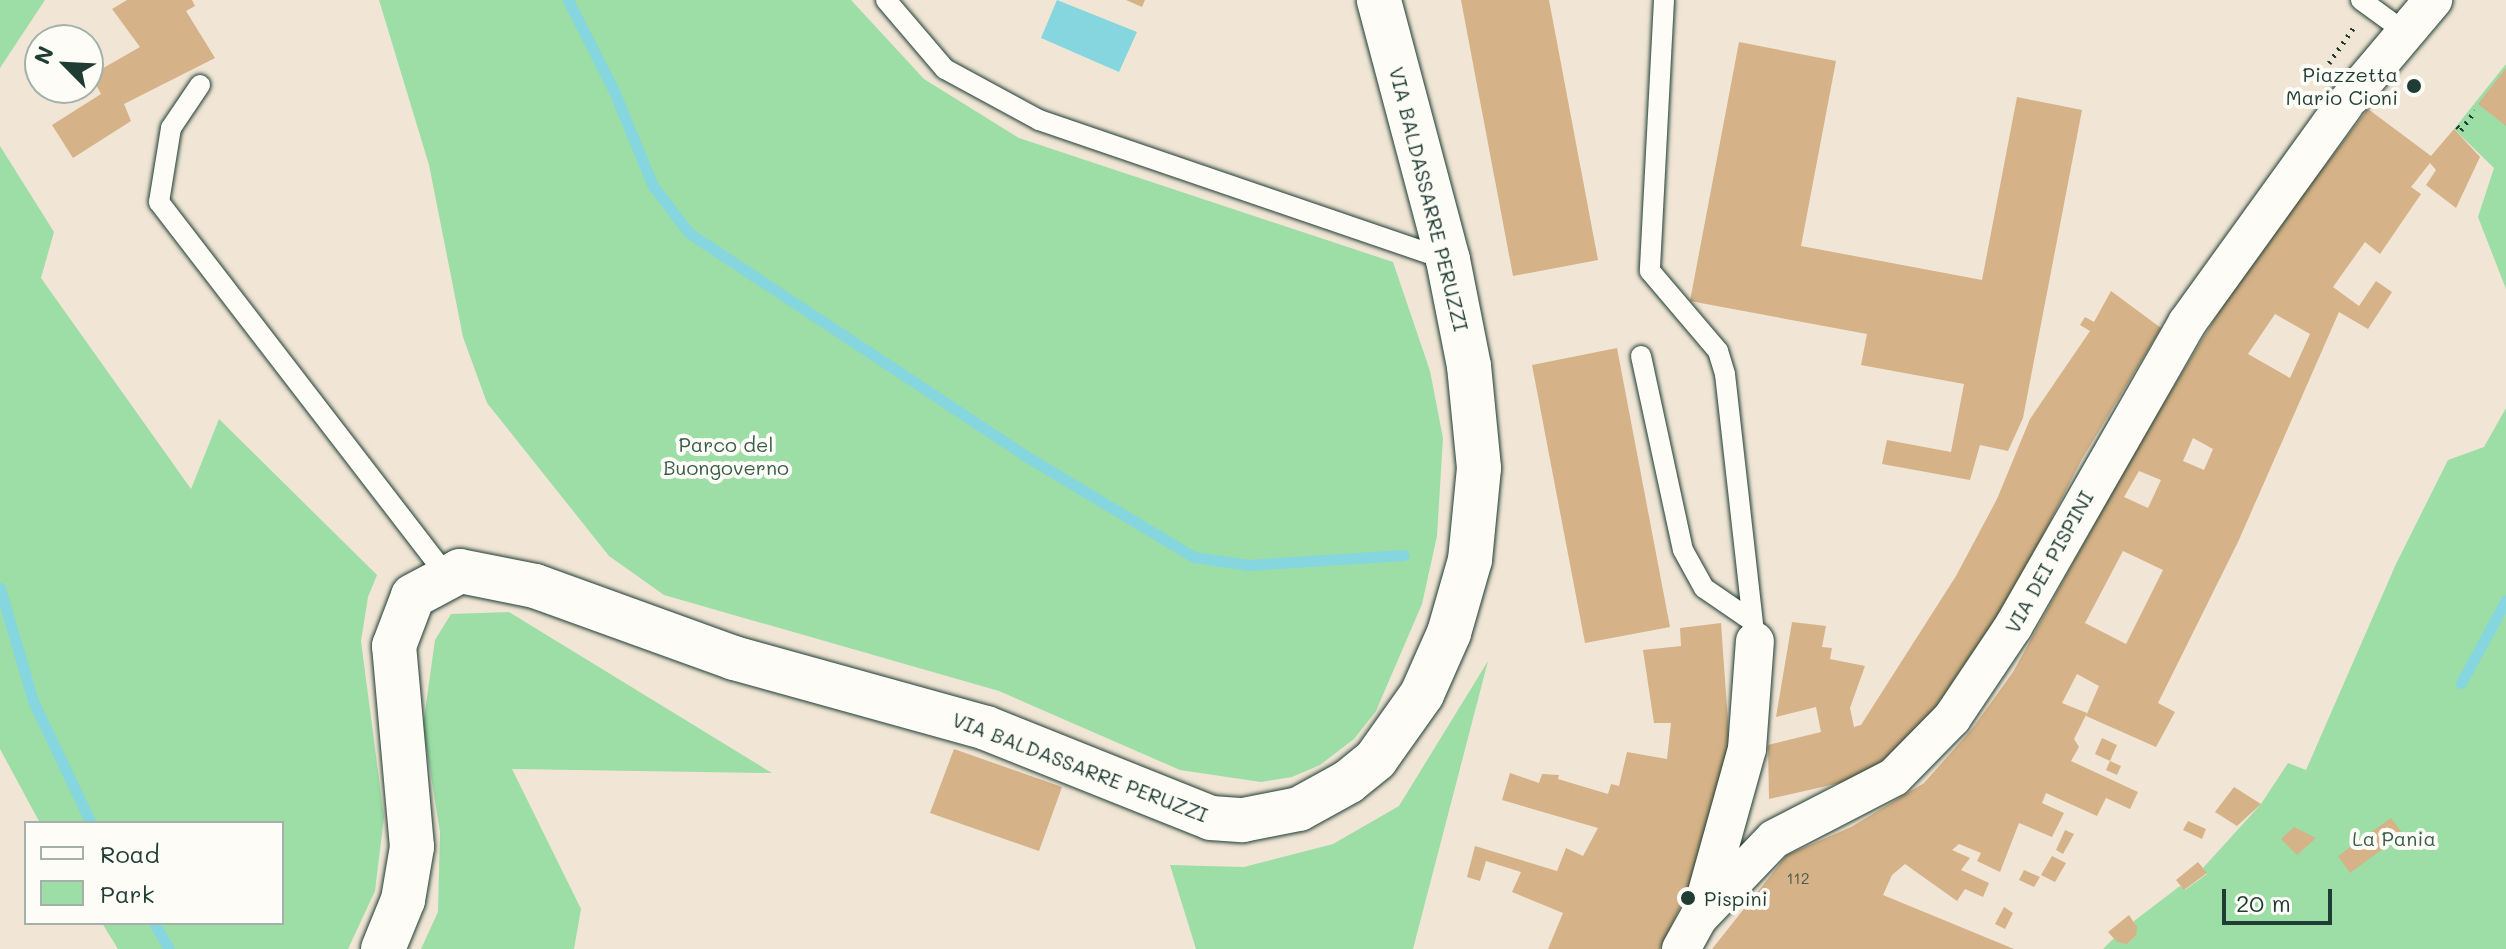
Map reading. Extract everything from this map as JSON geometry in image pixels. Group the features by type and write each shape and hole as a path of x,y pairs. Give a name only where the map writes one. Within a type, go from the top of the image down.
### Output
{"street":[{"name":"VIA BALDASSARRE PERUZZI","path":"445,574 479,572 505,577 721,654 986,728 1192,813 1243,820 1299,809 1348,782 1388,745 1422,694 1458,608 1474,531 1479,468 1469,366 1448,260 1379,0"},
{"name":"VIA DEI PISPINI","path":"1690,933 1774,839 1894,777 1952,718 2013,627 2179,335 2348,100 2433,0"},
{"path":"383,949 403,900 412,847 394,646 413,596 445,574"},
{"path":"1690,933 1747,749 1754,631"}],"lane":[{"path":"886,0 945,69 1039,120 1448,260"},
{"path":"1664,0 1650,271 1718,351 1725,374 1754,631"},
{"path":"2361,0 2405,32"},
{"path":"200,85 171,128 159,202 445,574"},
{"path":"1641,356 1683,550 1704,588 1754,631"}],"path":[{"path":"2457,126 2461,130 2475,111"}],"green space":[{"path":"0,0 45,0 29,24 24,24 24,32 0,68"},
{"name":"Parco del Buongoverno","path":"379,0 851,0 924,79 1019,138 1393,262 1430,371 1443,438 1437,536 1422,604 1376,711 1354,739 1320,765 1292,777 1261,782 1180,770 999,691 664,595 609,556 487,403 463,337 429,165"},
{"path":"2506,64 2506,289 2478,217 2494,168 2454,129"},
{"path":"0,146 54,232 41,278 191,489 219,419 377,575 368,597 361,641 384,817 375,891 348,949 118,949 103,925 284,925 284,821 39,821 0,749"},
{"name":"La Pania","path":"2506,408 2506,949 2103,949 2113,939 2128,943 2136,936 2134,921 2180,886 2185,890 2207,874 2203,868 2261,804 2288,763 2306,770 2396,564 2448,460 2484,447"},
{"path":"509,612 772,773 512,769 581,909 574,949 421,949 438,912 440,832 423,726 435,640 451,614"},
{"path":"1488,661 1413,949 1196,949 1170,865 1244,867 1333,844 1399,806"}],"water":[{"path":"1057,0 1137,32 1119,72 1041,38"}],"building":[{"path":"127,0 192,0 195,6 186,11 215,58 124,104 131,121 73,158 52,125 85,104 104,104 104,68 140,47 112,9"},
{"path":"1126,0 1145,0 1142,7"},
{"path":"1461,0 1549,0 1598,260 1513,276"},
{"path":"1739,42 1836,61 1801,246 1982,280 2017,97 2082,110 2023,418 2008,451 1980,445 1970,480 1882,464 1887,440 1951,452 1964,384 1861,365 1867,334 1690,301"},
{"path":"2506,68 2506,126 2478,104"},
{"path":"2368,109 2431,156 2454,129 2480,157 2456,208 2426,185 2436,170 2430,163 2411,187 2421,194 2380,254 2365,242 2333,287 2359,306 2376,281 2392,292 2368,329 2339,312 2238,542 2158,703 2175,712 2156,747 2086,716 2099,686 2077,674 2062,703 2087,713 2074,739 2079,747 2071,761 2138,792 2130,809 2106,798 2097,816 2046,793 2042,803 2064,813 2052,837 2019,823 2000,872 1977,861 1981,853 1959,844 1952,850 1970,858 1961,870 1989,883 1983,897 1965,889 1957,901 1905,864 1892,875 1883,895 2014,949 1712,949 1787,855 1851,827 1924,783 1972,729 2013,672 2134,452 2242,274","holes":["2275,314 2310,334 2290,378 2248,354","2193,438 2213,449 2204,470 2183,461","2139,471 2161,480 2148,508 2124,497","2123,551 2163,570 2126,644 2085,623"]},
{"path":"2111,291 2161,328 2082,459 1992,635 1949,699 1875,775 1769,799 1768,745 1821,732 1816,707 1776,717 1792,622 1826,626 1822,647 1832,648 1830,659 1865,666 1850,708 1854,727 1861,725 1956,576 1997,499 2030,419 2090,331 2080,325 2085,317 2094,322"},
{"path":"1617,348 1670,627 1585,643 1532,365"},
{"path":"1721,623 1730,750 1696,874 1660,949 1548,949 1563,913 1512,892 1521,872 1486,861 1480,881 1467,877 1475,846 1557,871 1566,848 1583,856 1598,828 1502,800 1510,773 1539,783 1542,774 1559,775 1558,779 1608,794 1611,784 1619,786 1627,752 1667,759 1671,723 1654,723 1643,650 1681,646 1680,628"},
{"path":"2102,738 2117,745 2110,761 2095,754"},
{"path":"954,749 1062,787 1039,851 930,813"},
{"path":"2110,761 2121,766 2117,775 2106,770"},
{"path":"2234,787 2261,804 2237,826 2215,812"},
{"path":"2391,818 2403,834 2350,873 2338,856"},
{"path":"2188,821 2206,829 2202,839 2183,830"},
{"path":"2294,827 2316,838 2297,855 2281,839"},
{"path":"2065,830 2074,834 2063,854 2056,850"},
{"path":"2052,856 2066,863 2055,882 2041,875"},
{"path":"2198,862 2207,873 2184,890 2176,880"},
{"path":"2024,870 2040,877 2034,887 2019,880"},
{"path":"2004,907 2013,913 2005,929 1995,924"},
{"path":"2129,915 2137,927 2136,936 2127,944 2117,942 2108,932"}],"waterway":[{"path":"568,0 614,91 653,186 689,233 1024,455 1194,557 1248,565 1404,555"},
{"path":"0,588 33,701 90,821"},
{"path":"2461,683 2506,600"},
{"path":"155,925 169,949"}],"place":[{"name":"Piazzetta Mario Cioni","path":"2414,86"},
{"name":"Pispini","path":"1688,898"}]}
